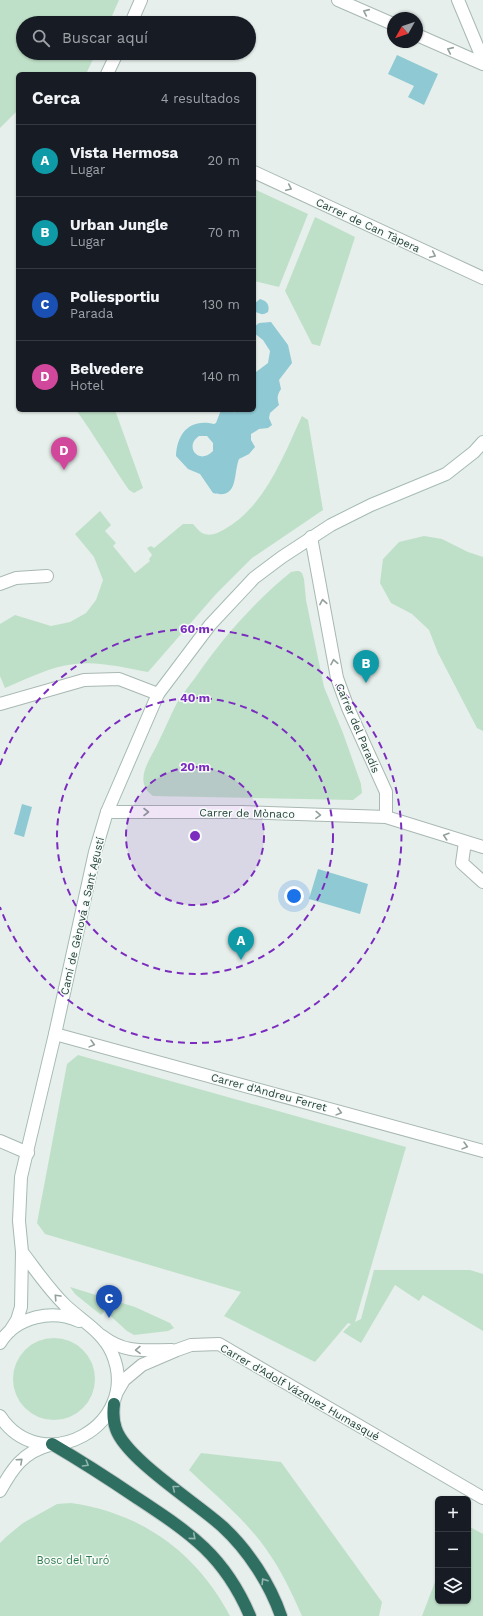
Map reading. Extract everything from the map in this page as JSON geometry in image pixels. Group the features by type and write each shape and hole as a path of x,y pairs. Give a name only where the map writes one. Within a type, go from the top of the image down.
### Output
{"highway":[{"path":"114,1404 113,1416 116,1429 121,1438 142,1461 223,1527 239,1544 275,1598 281,1616"},
{"path":"52,1444 89,1465 184,1530 200,1543 224,1569 241,1596 250,1616"}],"street":[{"path":"134,16 142,0"},
{"path":"338,0 387,21"},
{"path":"458,0 483,60"},
{"path":"423,38 483,64"},
{"path":"108,72 114,60"},
{"name":"Carrer de Can Tàpera","path":"256,173 483,278"},
{"name":"Camí de Gènova a Sant Agustí","path":"10,1331 17,1320 21,1307 22,1252 19,1221 21,1177 28,1153 95,852 108,812 158,694 210,625 260,574 311,537 331,525 446,474 474,452 483,442"},
{"name":"Carrer del Paradís","path":"311,537 337,678 348,708 386,792 386,817"},
{"path":"0,584 16,578 47,576"},
{"path":"0,704 84,680 119,679 158,694"},
{"name":"Carrer de Mònaco","path":"108,812 242,812 386,817"},
{"path":"386,817 483,847"},
{"path":"465,842 462,862 483,882"},
{"name":"Carrer d'Andreu Ferret","path":"55,1034 483,1151"},
{"path":"0,1141 28,1153"},
{"path":"22,1252 53,1292 86,1324 112,1344 130,1350 177,1350"},
{"path":"0,1343 10,1331 20,1324 38,1316 65,1316 86,1324"},
{"path":"0,1416 9,1427 33,1442 52,1444 67,1443 84,1437 99,1426 107,1417 114,1404 117,1392 118,1377 112,1352 101,1336"},
{"name":"Carrer d'Adolf Vázquez Humasqué","path":"117,1392 124,1380 142,1365 191,1345 219,1344 483,1498"},
{"path":"0,1491 12,1470 22,1460 42,1447 52,1444"}],"green space":[{"path":"0,0 119,0 112,16 16,16 16,60 93,60 87,72 16,72 16,112 0,128"},
{"path":"256,190 308,214 279,287 256,281"},
{"path":"315,217 355,237 320,346 312,344 285,291"},
{"path":"77,412 116,412 143,488 134,493 129,490"},
{"path":"302,416 308,420 323,510 252,558 216,594 148,672 93,663 66,665 48,670 5,688 0,676 0,624 15,615 51,626 70,622 86,613 96,600 103,580 94,557 75,534 100,511 111,525 105,531 116,543 113,546 135,573 150,561 149,559 152,555 147,548 151,546 154,548 183,524 193,524 202,533 211,535 217,533 239,519 252,507 272,478"},
{"path":"424,536 442,539 468,552 483,557 483,731 477,728 438,653 429,630 412,614 391,603 380,583 383,559 399,542"},
{"path":"296,571 302,573 304,579 306,600 324,687 343,733 361,784 362,793 353,800 153,796 144,784 144,771 174,708 183,693 216,649 251,608 291,572"},
{"path":"78,1055 406,1147 355,1322 361,1319 374,1270 470,1270 483,1274 483,1331 423,1295 419,1301 395,1285 361,1343 343,1332 351,1324 348,1323 315,1362 224,1316 241,1292 45,1234 37,1223 67,1064"},
{"path":"70,1287 135,1307 170,1323 174,1328 168,1331 134,1335 127,1331 105,1311 101,1315 75,1294"},
{"path":"54,1338 70,1341 83,1350 92,1363 95,1379 92,1395 83,1408 70,1417 54,1420 38,1417 25,1408 16,1395 13,1379 16,1363 25,1350 38,1341"},
{"path":"201,1453 281,1462 382,1602 379,1616 302,1616 281,1573 258,1538 189,1470"},
{"name":"Bosc del Turó","path":"71,1503 97,1508 121,1516 144,1527 165,1540 184,1555 201,1573 217,1593 230,1616 0,1616 0,1543 23,1523 57,1504"},
{"path":"471,1528 483,1534 483,1616 422,1616 435,1582 435,1604 471,1604"}],"water":[{"path":"397,55 438,74 424,105 408,97 414,86 388,74"},
{"path":"260,299 266,302 269,310 268,312 262,314 256,312 256,302"},
{"path":"271,322 288,345 292,363 279,380 281,389 278,397 279,405 270,413 269,418 272,425 268,428 259,429 251,434 251,440 255,447 249,454 239,459 234,484 231,489 227,493 213,493 200,474 188,469 176,456 179,440 186,429 192,425 198,423 216,423 220,412 256,412 256,372 268,363 270,351 263,340 256,335 256,325 259,323","holes":["199,436 207,436 213,443 213,451 207,455 198,455 193,449 195,440"]},
{"path":"22,804 32,807 24,837 14,834"},
{"path":"318,869 368,884 360,914 309,899"}],"place":[{"name":"Belvedere","path":"64,470"},
{"name":"Urban Jungle","path":"366,683"},
{"name":"Vista Hermosa","path":"241,960"},
{"name":"Poliesportiu","path":"109,1318"}]}
